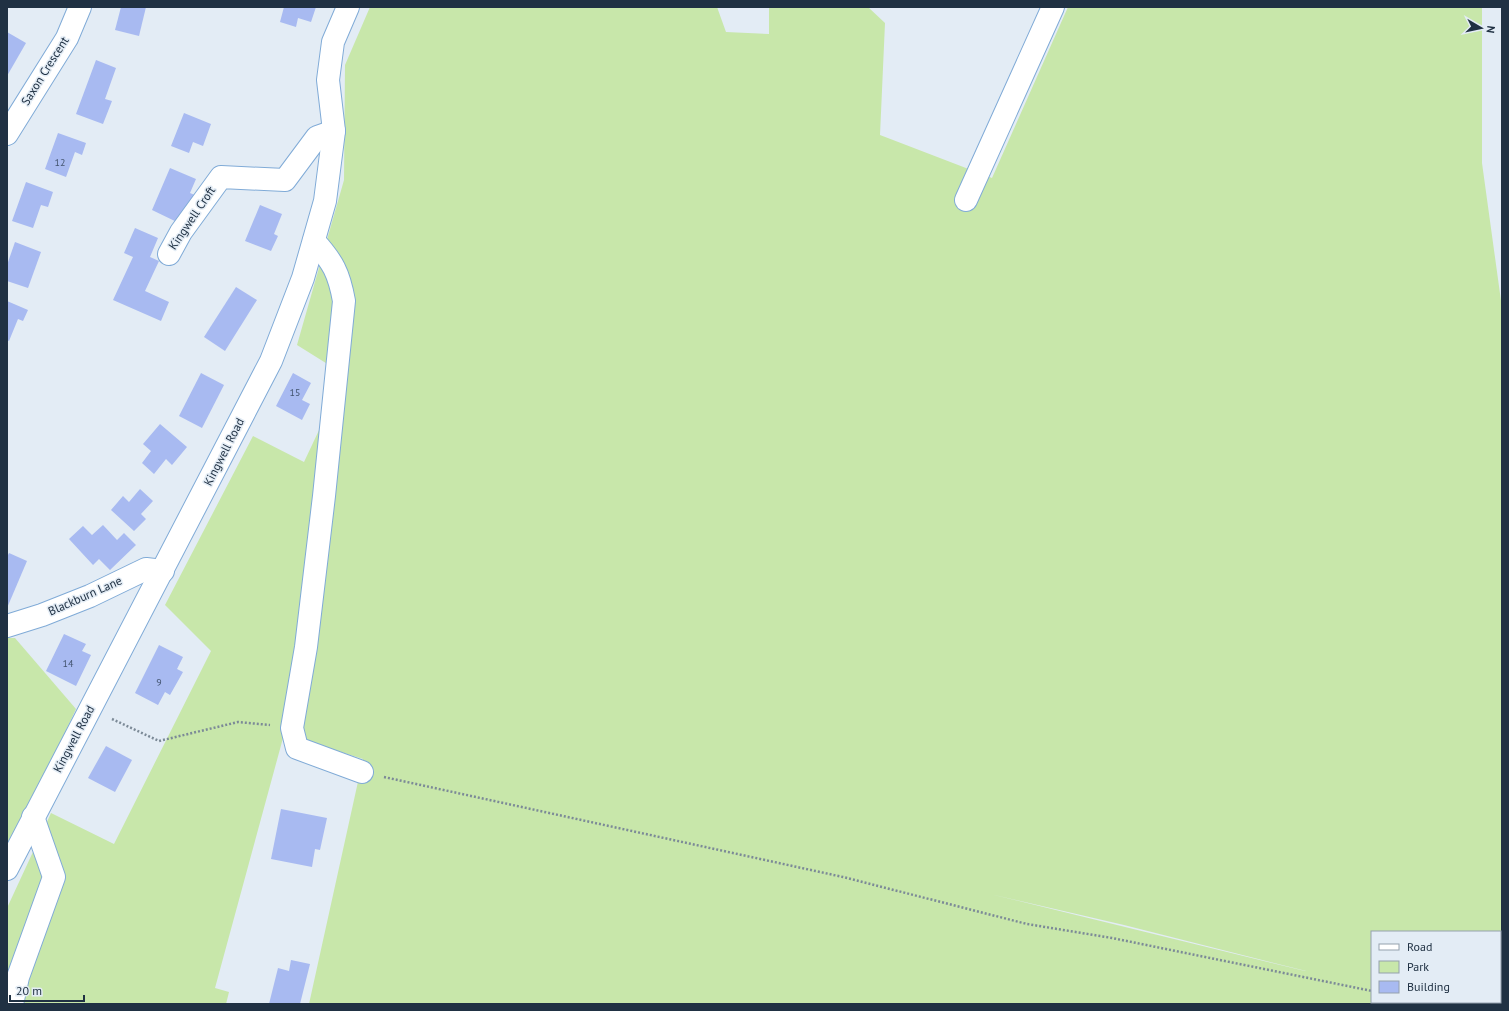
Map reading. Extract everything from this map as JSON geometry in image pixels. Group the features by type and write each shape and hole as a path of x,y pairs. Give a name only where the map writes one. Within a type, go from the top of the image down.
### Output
{"street":[{"name":"Saxon Crescent","path":"7,134 67,38 80,7"},
{"name":"Kingwell Road","path":"7,869 271,361 303,278 325,201 334,131 328,80 333,42 348,7"},
{"path":"966,200 1053,7"},
{"name":"Kingwell Croft","path":"169,254 181,232 221,177 285,180 316,137 334,131"},
{"path":"314,241 328,256 336,270 341,284 344,301 326,480 306,647 292,728 297,748 362,772"},
{"name":"Blackburn Lane","path":"7,626 42,615 90,596 146,568 163,571"},
{"path":"12,1004 18,977 54,877 33,817"}],"path":[{"path":"90,708 159,741 238,722 292,728"},
{"path":"362,772 844,877 1027,924 1112,938 1371,991"}],"green space":[{"path":"370,7 717,7 726,32 769,34 769,7 868,7 885,23 880,135 992,178 1068,7 1482,7 1482,163 1502,308 1502,1004 1442,1003 1501,1003 1501,931 1371,931 1371,1003 1416,1003 1415,1004 309,1004 363,759 319,745 283,738 215,988 229,992 226,1004 7,1004 7,908 51,813 114,844 211,651 165,605 253,436 304,462 345,375 297,345 344,180 345,65","holes":["990,894 1124,925 1306,971"]},
{"path":"7,638 15,638 76,709 32,803 7,848"}],"building":[{"path":"121,7 146,7 139,36 115,30"},
{"path":"284,7 316,7 311,22 298,18 296,27 280,22"},
{"path":"7,32 26,43 7,76"},
{"path":"96,60 116,68 105,99 112,101 103,124 76,114"},
{"path":"184,113 211,124 203,146 193,142 189,153 171,146"},
{"path":"58,133 86,143 82,155 75,152 66,177 45,169"},
{"path":"170,168 196,179 190,193 197,196 181,224 152,210"},
{"path":"26,182 53,192 48,207 41,205 33,228 12,221"},
{"path":"260,205 282,214 274,234 278,236 271,251 245,241"},
{"path":"135,228 158,238 150,257 159,261 145,291 169,302 161,321 113,300 133,257 124,253"},
{"path":"15,242 41,252 28,288 7,281 7,265"},
{"path":"236,287 257,300 225,351 204,337"},
{"path":"7,301 28,310 23,321 18,319 9,341 7,340"},
{"path":"201,373 224,385 202,428 179,416"},
{"path":"293,373 311,383 302,400 310,404 302,420 276,406"},
{"path":"160,424 187,447 172,465 166,459 154,474 142,463 151,451 143,444"},
{"path":"140,489 153,501 141,514 146,519 134,531 111,510 123,496 129,502"},
{"path":"103,525 117,540 124,533 136,545 110,570 99,559 93,565 69,539 83,526 92,535"},
{"path":"9,553 27,561 7,608 7,557"},
{"path":"64,634 86,644 82,651 91,655 76,686 46,671"},
{"path":"159,645 183,657 177,669 183,672 170,695 165,692 158,705 135,693"},
{"path":"106,746 132,760 115,792 88,778"},
{"path":"281,809 327,818 320,850 315,849 312,867 271,859"},
{"path":"291,960 310,964 300,1004 269,1004 278,968 289,971"}]}
